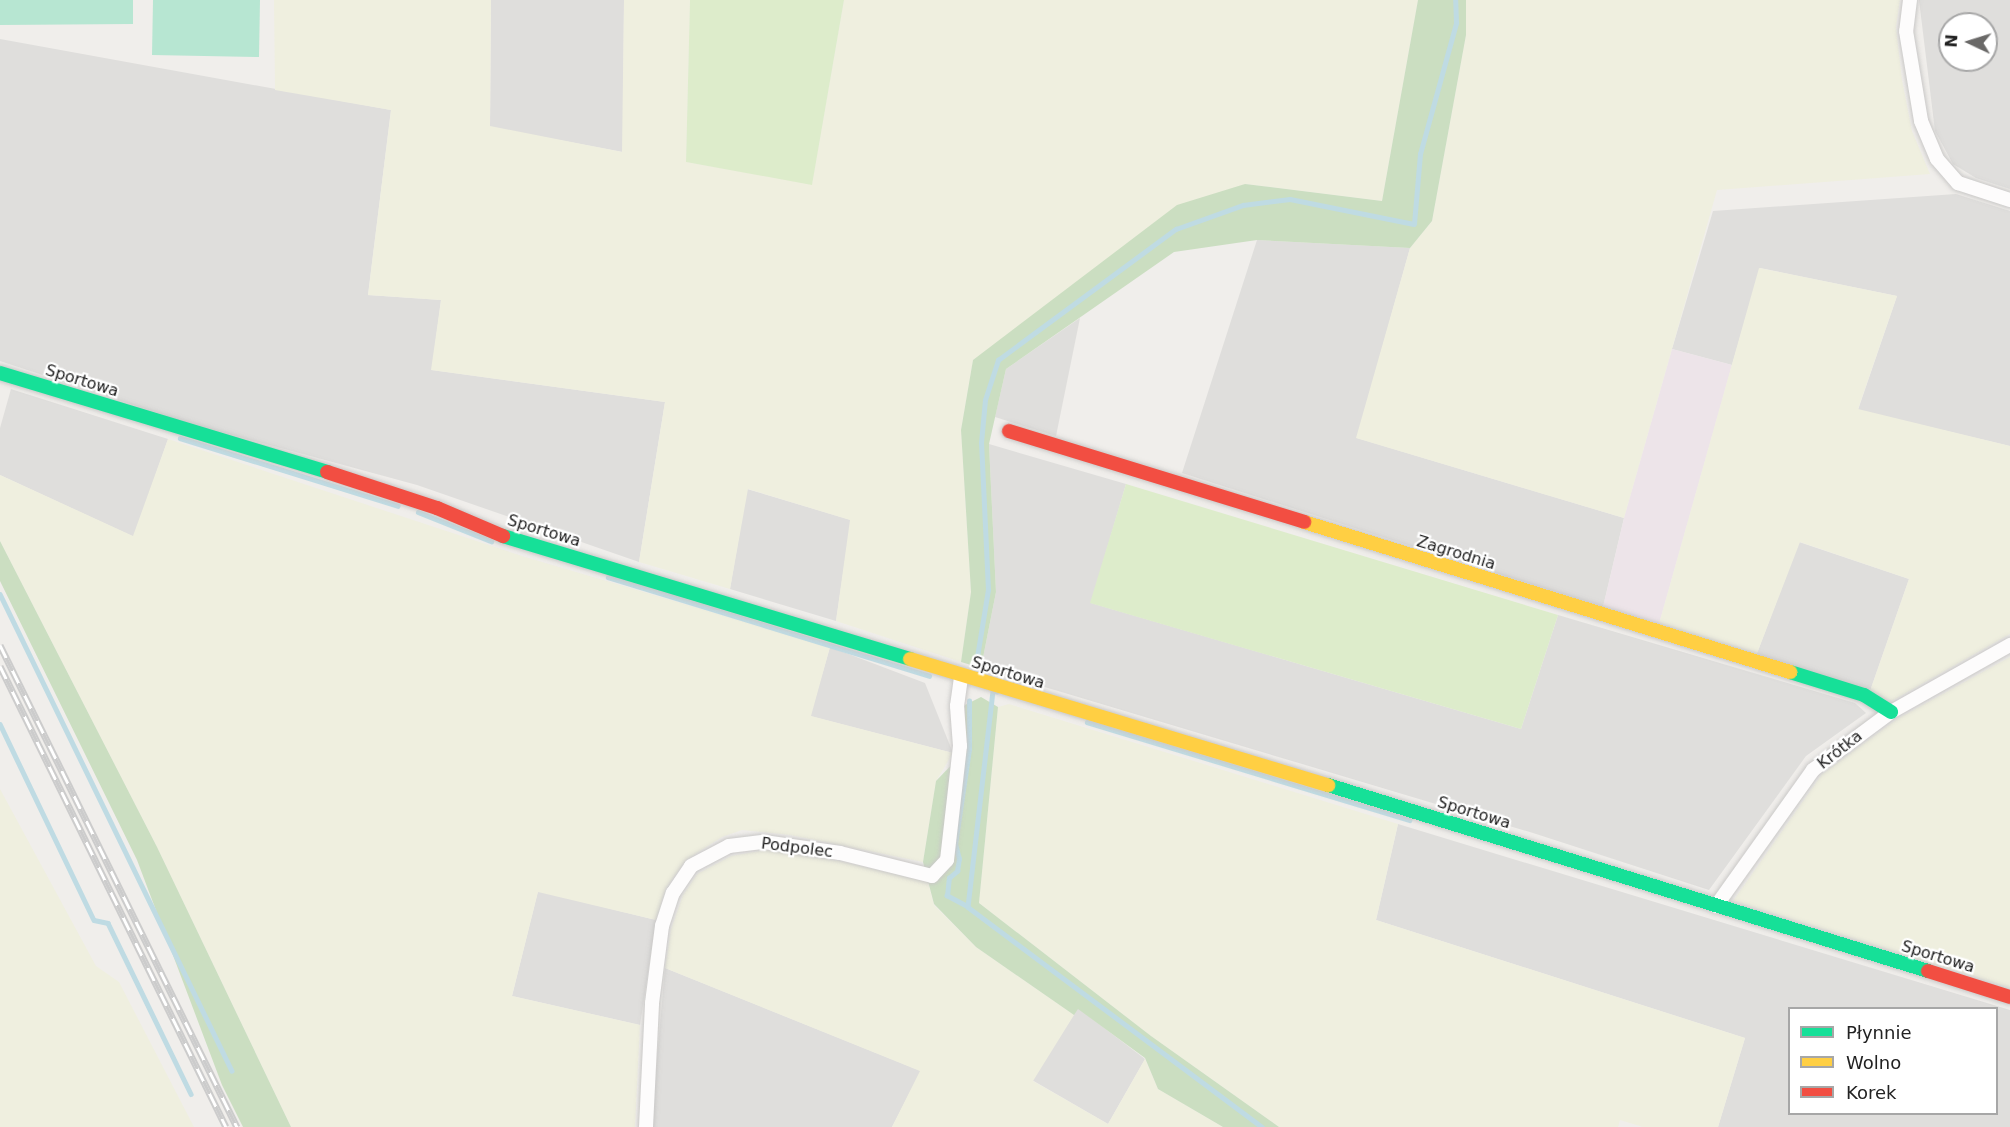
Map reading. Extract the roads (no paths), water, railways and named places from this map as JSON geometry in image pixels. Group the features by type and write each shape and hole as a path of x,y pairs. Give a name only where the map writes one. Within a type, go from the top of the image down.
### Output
{"street":[{"path":"1910,0 1906,31 1920,109 1937,159 1958,183 2010,200"},
{"name":"Sportowa","path":"0,373 329,473 437,508 501,535 2010,997"},
{"name":"Zagrodnia","path":"1009,431 1864,695 1891,712"},
{"name":"Krótka","path":"1716,906 1813,770 1891,712 2010,645"},
{"name":"Podpolec","path":"646,1127 652,1003 662,926 673,893 691,866 729,846 764,842 840,854 932,876 946,860 960,746 957,706 962,676"}],"waterway":[{"path":"976,663 988,590 981,443 985,400 998,360 1176,229 1243,205 1290,199 1414,224 1420,154 1456,23 1455,0"},
{"path":"180,438 398,506"},
{"path":"418,512 491,541"},
{"path":"608,577 929,676"},
{"path":"0,594 232,1071"},
{"path":"997,692 993,691 968,907 1262,1127"},
{"path":"968,907 947,896 949,878 957,871 959,859 955,844 969,749 969,701"},
{"path":"1087,722 1409,820"},
{"path":"0,724 94,920 108,923 191,1094"}],"railway":[{"path":"0,645 237,1127"},
{"path":"0,666 226,1127"}]}
